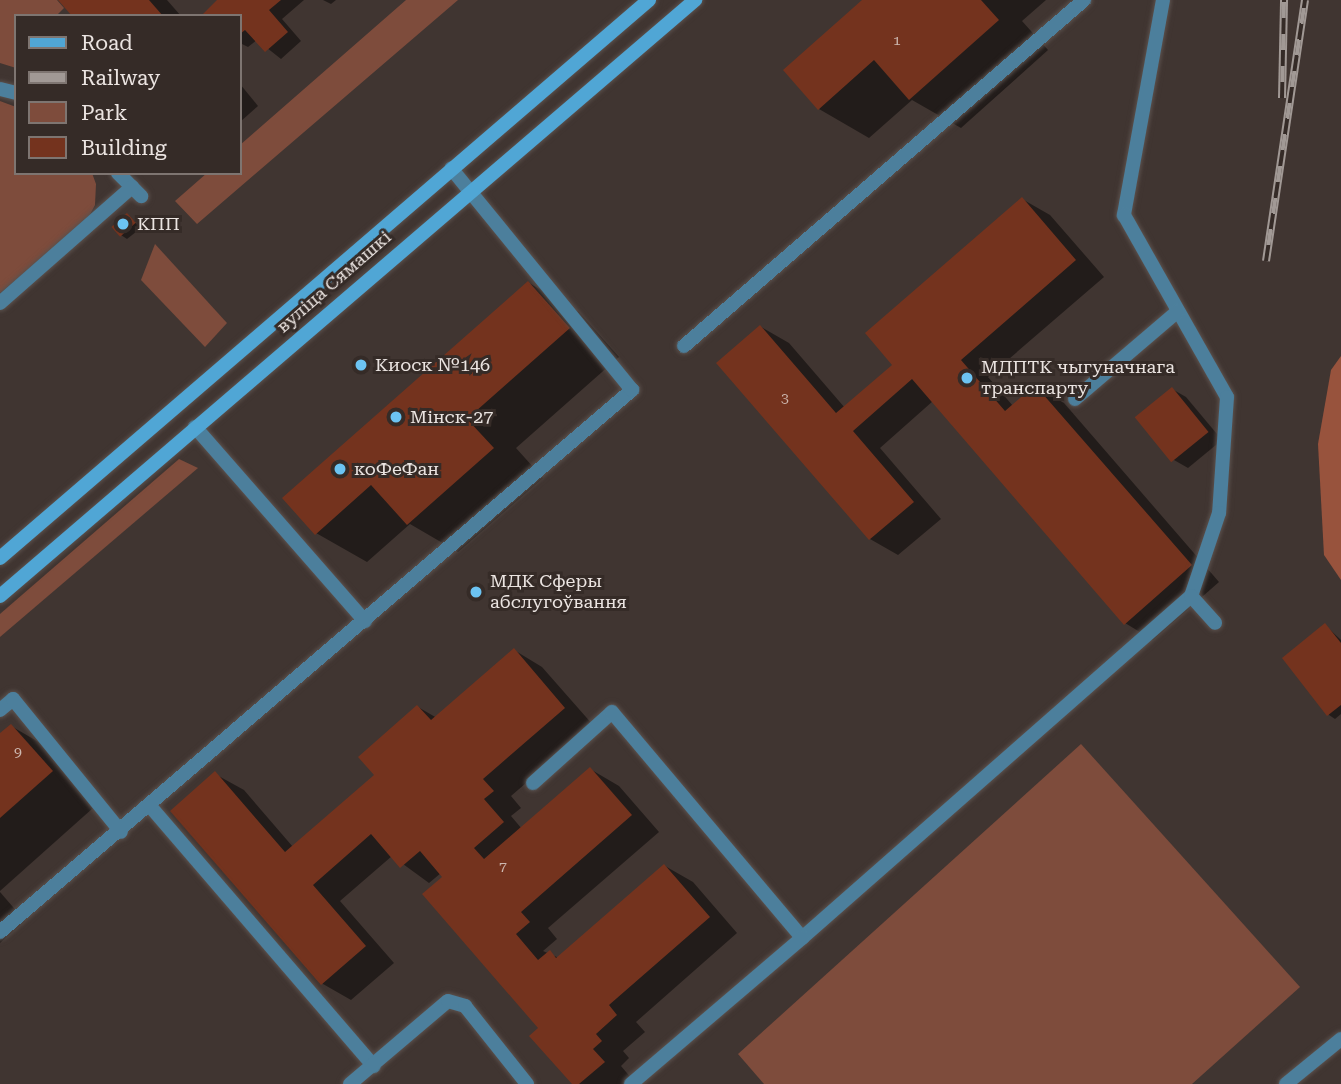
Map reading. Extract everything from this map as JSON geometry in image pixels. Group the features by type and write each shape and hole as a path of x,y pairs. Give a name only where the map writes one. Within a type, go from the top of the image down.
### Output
{"main road":[{"name":"вуліца Сямашкі","path":"0,558 649,0"},
{"name":"вуліца Сямашкі","path":"0,596 695,0"}],"lane":[{"path":"684,346 1084,0"},
{"path":"631,1084 802,938 1191,596 1219,513 1227,397 1124,215 1163,0"},
{"path":"0,932 121,832 632,390 451,168"},
{"path":"0,303 136,191 120,175"},
{"path":"1075,398 1178,311"},
{"path":"195,427 365,621"},
{"path":"1191,596 1215,623"},
{"path":"0,710 13,699 121,832"},
{"path":"533,783 612,712 802,938"},
{"path":"150,806 374,1066"},
{"path":"350,1084 447,1001 465,1006 527,1084"},
{"path":"1288,1084 1341,1039"}],"green space":[{"path":"0,0 57,0 64,8 58,14 14,14 14,67 0,63"},
{"path":"406,0 458,0 197,224 175,201 205,175 242,175 242,143"},
{"path":"0,101 14,106 14,175 93,175 96,184 95,205 86,222 0,293"},
{"path":"155,244 227,323 205,347 141,280"},
{"path":"179,459 198,468 0,637 0,614"},
{"path":"1081,744 1300,987 1192,1084 764,1084 738,1054"}],"shaded area":[{"path":"1341,356 1341,580 1324,555 1318,444 1331,370"}],"building":[{"path":"58,0 149,0 161,14 70,14"},
{"path":"217,0 281,0 269,10 288,32 265,52 245,30 242,32 242,14 203,14"},
{"path":"862,0 981,0 999,20 909,100 874,60 818,110 783,70"},
{"path":"1022,197 1076,260 961,360 1005,411 1035,385 1192,565 1124,625 912,379 853,431 914,502 869,540 716,363 760,325 836,413 892,365 865,333"},
{"name":"КПП","path":"127,213 136,223 120,237 111,227"},
{"path":"528,281 570,328 467,419 494,448 407,525 371,485 315,535 282,498"},
{"path":"1172,387 1209,432 1171,462 1135,417"},
{"path":"1325,623 1341,643 1341,705 1327,716 1282,658"},
{"path":"514,648 565,708 483,779 494,791 484,799 504,822 474,848 484,859 590,767 632,815 521,912 530,922 516,934 538,960 550,950 556,958 664,864 710,917 609,1005 617,1015 596,1034 602,1041 593,1049 605,1062 579,1084 572,1084 529,1036 538,1028 422,894 442,877 420,851 400,868 371,834 313,885 366,946 321,985 170,811 215,771 285,852 374,775 358,757 417,705 431,720"},
{"path":"11,724 53,771 0,818 0,733"}],"railway":[{"path":"1282,98 1284,0"},
{"path":"1266,261 1305,0"}],"place":[{"name":"КПП","path":"123,224"},
{"name":"Киоск №146","path":"361,365"},
{"name":"МДПТК чыгуначнага транспарту","path":"967,378"},
{"name":"Мінск-27","path":"396,417"},
{"name":"коФеФан","path":"340,469"},
{"name":"МДК Сферы абслугоўвання","path":"476,592"}]}
